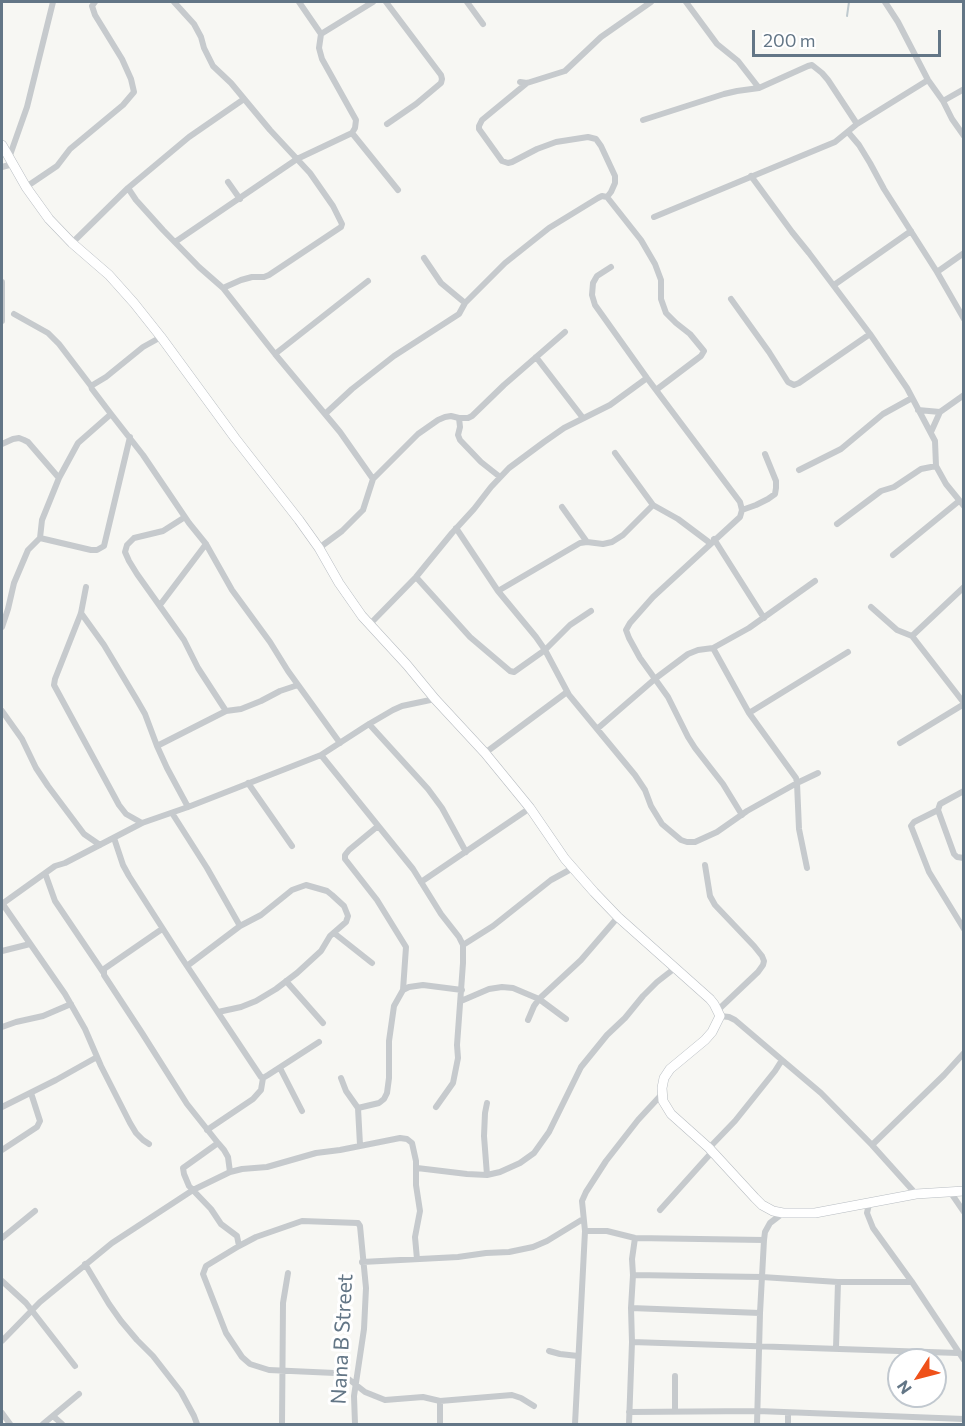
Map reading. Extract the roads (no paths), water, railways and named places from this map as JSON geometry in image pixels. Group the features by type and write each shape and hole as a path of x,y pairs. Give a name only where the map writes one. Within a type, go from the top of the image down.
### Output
{"street":[{"path":"2,167 11,161 53,2"},
{"path":"26,187 57,166 70,149 123,105 134,92 127,69 95,15 92,6 95,2"},
{"path":"174,2 195,24 213,66 231,83 297,159 321,188 341,220 341,227 269,275 241,280 223,288"},
{"path":"175,242 297,159 352,134 356,128 356,120 322,59 319,48 321,34 299,2"},
{"path":"321,34 373,2"},
{"path":"386,2 441,75 442,80 387,124"},
{"path":"467,2 483,24"},
{"path":"607,197 615,183 615,176 596,138 555,142 508,163 502,161 479,126 482,120 524,83 565,70 601,37 651,2"},
{"path":"686,2 717,44 738,61 759,88"},
{"path":"885,2 898,22 927,80 943,101 963,136"},
{"path":"643,120 724,94 759,88 812,66 822,72 857,124"},
{"path":"654,217 835,142 857,124 927,80"},
{"path":"943,101 963,89"},
{"path":"72,243 128,188 189,137 244,99"},
{"path":"848,132 859,145 937,272 963,320"},
{"path":"352,134 398,190"},
{"path":"2,145 26,187 50,219 72,243 99,265 120,287 161,337 319,548 339,583 362,616 485,753 530,808 573,868 618,917 710,999 719,1013 735,1020 820,1093 872,1145 916,1194"},
{"path":"751,176 834,285 907,388 935,441 936,466 940,475 961,503 893,555"},
{"path":"228,182 240,199"},
{"path":"128,188 150,217 223,288 340,432 373,479"},
{"path":"325,414 385,363 459,314 465,303 505,263 549,228 602,196 607,197 655,264 660,280 661,299 666,313 690,334 704,351 701,356 656,390"},
{"path":"834,285 911,231"},
{"path":"937,272 963,254"},
{"path":"424,258 441,283 465,303"},
{"path":"611,267 597,276 593,283 592,295 595,305 740,502 742,510 740,517 654,597 627,627 631,643 668,697 688,737 742,815"},
{"path":"275,354 368,280"},
{"path":"2,282 2,321"},
{"path":"731,299 788,382 794,385 870,334"},
{"path":"14,315 41,328 54,338 130,437 206,544 232,590 340,743"},
{"path":"319,548 342,531 363,510 373,479 418,434 445,417 468,418 472,416 565,332"},
{"path":"91,386 106,377 143,347 161,337"},
{"path":"536,357 583,418"},
{"path":"369,624 416,577 500,477 564,428 610,405 647,378"},
{"path":"931,432 940,412 963,395"},
{"path":"799,470 841,449 883,414 912,398"},
{"path":"918,410 940,412"},
{"path":"2,627 28,550 39,538 42,520 75,446 111,414"},
{"path":"459,418 460,440 481,462 500,477"},
{"path":"39,538 91,550 104,546 130,437"},
{"path":"2,444 19,438 28,442 59,478"},
{"path":"615,453 653,506 712,541 764,618"},
{"path":"742,510 775,494 776,481 765,454"},
{"path":"837,524 882,490 894,487 921,469 936,466"},
{"path":"498,591 580,543 612,542 623,535 653,506"},
{"path":"562,507 587,542"},
{"path":"185,517 163,531 134,538 125,548 129,561 184,640 198,668 226,711"},
{"path":"456,528 498,591 545,650 576,705 635,775 662,824 681,840 695,842 717,832 797,783 819,773"},
{"path":"160,605 206,544"},
{"path":"416,577 470,637 514,672 545,650 570,625 591,611"},
{"path":"597,729 687,654 713,648 749,628 815,581"},
{"path":"912,636 963,586"},
{"path":"87,587 81,613 54,685 119,805 126,814 142,823"},
{"path":"871,607 897,630 912,636 963,704 900,743"},
{"path":"81,613 104,645 145,714 157,746 188,807"},
{"path":"713,648 749,713 796,778 799,829 807,867"},
{"path":"749,713 848,652"},
{"path":"157,746 226,711 242,709 298,685"},
{"path":"485,753 567,692"},
{"path":"149,1144 136,1133 130,1123 71,1004 2,903 55,866 142,823 321,755 369,723 402,706 435,699"},
{"path":"2,711 22,739 48,786 84,834 100,845"},
{"path":"369,723 428,789 442,808 466,852"},
{"path":"321,755 412,869 463,945 458,1058 453,1083 436,1107"},
{"path":"248,783 292,846"},
{"path":"963,791 940,804 938,810 954,854 963,858"},
{"path":"421,882 530,808"},
{"path":"938,810 914,822 911,826 912,831 929,872 963,929"},
{"path":"172,813 240,926"},
{"path":"378,826 349,850 345,859 377,900 406,947 404,990"},
{"path":"114,838 129,876 263,1078"},
{"path":"705,866 706,882 715,905 754,945 764,959 758,972 719,1013 709,1036 667,1073 662,1094 663,1101 671,1114 711,1150 762,1205 783,1213 815,1213 916,1194 963,1191"},
{"path":"463,945 493,926 552,879 573,868"},
{"path":"45,873 55,901 187,1104 224,1150 228,1157 230,1172"},
{"path":"187,966 240,926 261,915 292,890 306,885 327,891 347,912 348,919 321,951 286,981 256,1001 234,1009 218,1011"},
{"path":"528,1020 539,999 581,960 618,917"},
{"path":"103,972 104,969 162,929"},
{"path":"334,933 372,963"},
{"path":"2,951 30,944"},
{"path":"417,1168 487,1175 510,1168 534,1153 549,1132 580,1067 643,996 675,968"},
{"path":"286,981 323,1023"},
{"path":"358,1108 378,1103 387,1093 389,1041 394,1006 404,990 423,985 462,990"},
{"path":"461,1000 489,989 513,988 539,999 566,1019"},
{"path":"2,1027 43,1016 71,1004"},
{"path":"263,1078 319,1042"},
{"path":"872,1145 944,1075 963,1053"},
{"path":"2,1107 57,1080 97,1056"},
{"path":"660,1210 735,1121 782,1060"},
{"path":"280,1068 302,1111"},
{"path":"207,1130 253,1099 261,1090 263,1078"},
{"path":"341,1078 346,1091 358,1108 360,1145"},
{"path":"2,1150 37,1127 40,1121 31,1093"},
{"path":"575,1425 585,1231 582,1201 627,1133 662,1094"},
{"path":"487,1103 484,1136 487,1175"},
{"path":"2,1341 32,1310 112,1243 193,1190 230,1172 267,1167 316,1153 400,1138 407,1139 414,1146 420,1211 415,1237 417,1259"},
{"path":"218,1143 183,1168 186,1180 193,1190 211,1209 221,1224 237,1236 239,1246 206,1266 203,1274 226,1333 242,1357 250,1364 283,1371 335,1373 346,1377 365,1392 385,1400 423,1397 440,1401 512,1395 534,1406"},
{"path":"951,1193 963,1212"},
{"path":"869,1203 867,1213 870,1223 963,1360"},
{"path":"2,1238 35,1211"},
{"path":"757,1425 758,1346 764,1240 770,1223 783,1213"},
{"path":"362,1262 458,1257 533,1248 583,1219"},
{"name":"Nana B Street","path":"239,1246 256,1237 302,1221 356,1222 360,1226 366,1288 364,1329 354,1396 355,1425"},
{"path":"585,1231 607,1231 635,1238 764,1240"},
{"path":"628,1425 632,1342 632,1259 635,1238"},
{"path":"86,1264 121,1321 153,1356 181,1392 197,1425"},
{"path":"282,1425 283,1303 288,1273"},
{"path":"633,1275 762,1277 838,1282 912,1282"},
{"path":"2,1281 32,1310 75,1366"},
{"path":"836,1348 838,1282"},
{"path":"631,1308 760,1313"},
{"path":"632,1342 958,1353"},
{"path":"549,1351 578,1356"},
{"path":"675,1376 675,1412"},
{"path":"43,1425 79,1394"},
{"path":"440,1401 440,1425"},
{"path":"629,1412 758,1411 963,1419"},
{"path":"2,1413 10,1425"},
{"path":"788,1413 788,1425"},
{"path":"53,1416 62,1425"},
{"path":"860,1416 860,1425"}],"waterway":[{"path":"847,16 849,2"}]}
